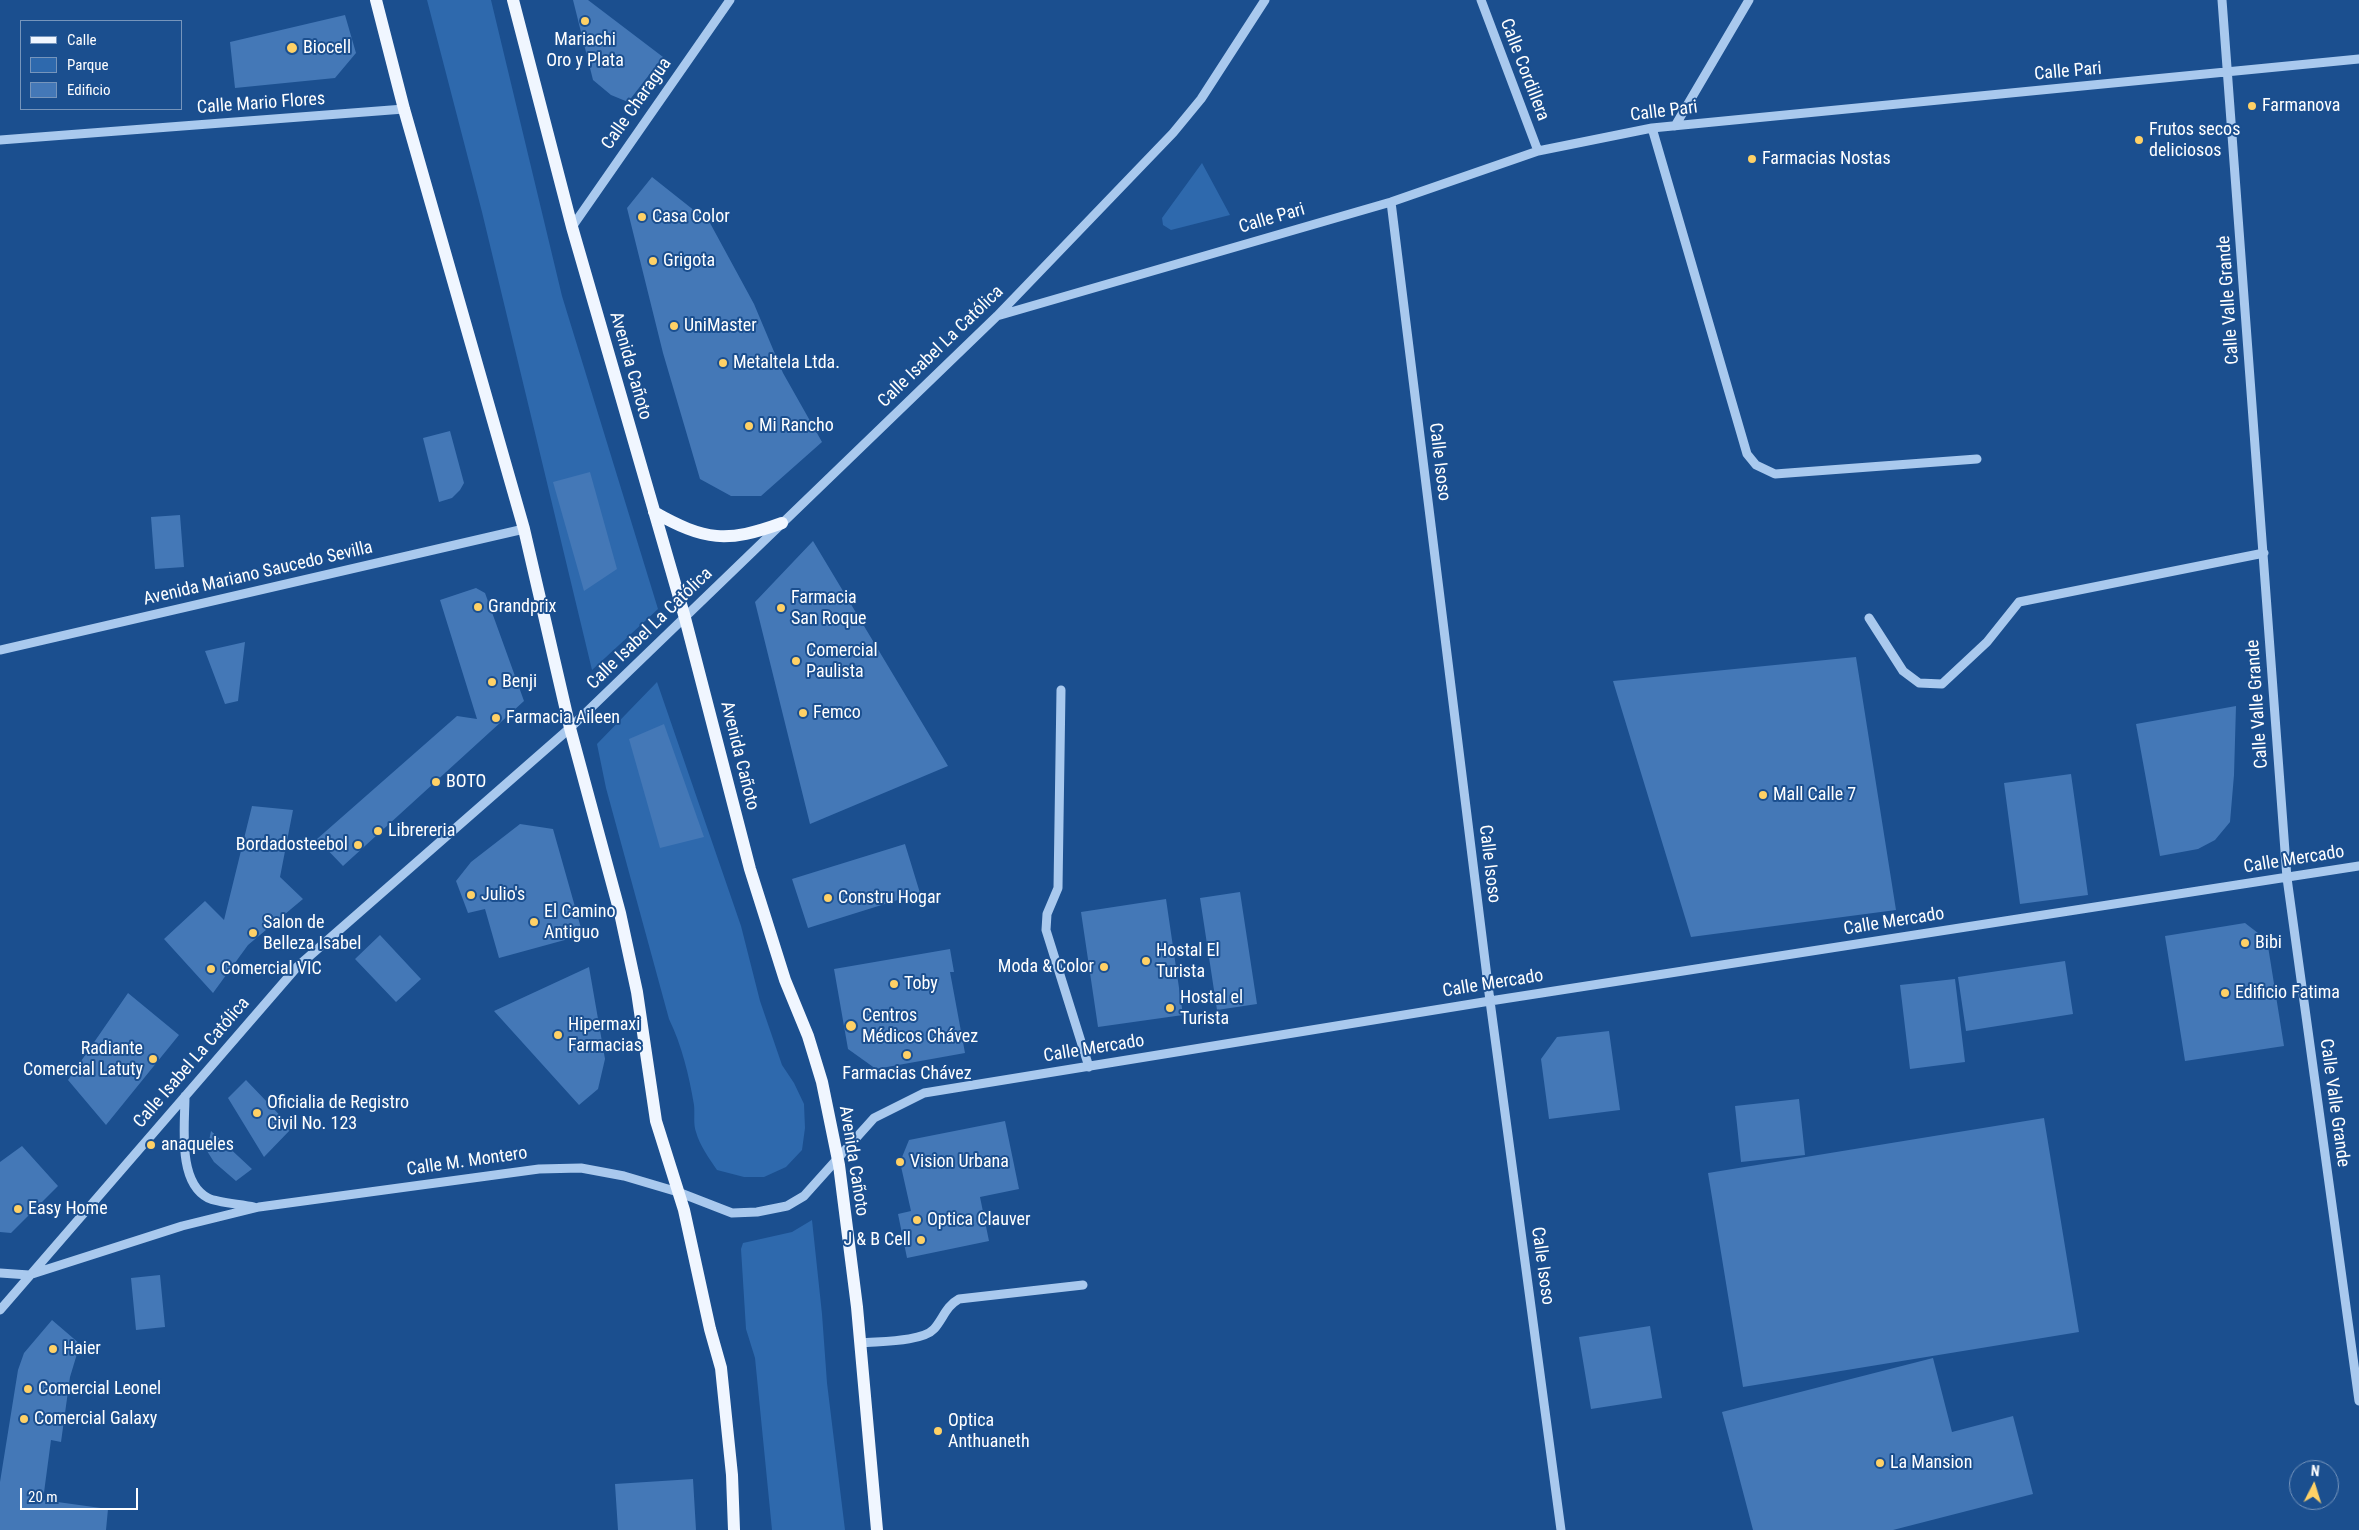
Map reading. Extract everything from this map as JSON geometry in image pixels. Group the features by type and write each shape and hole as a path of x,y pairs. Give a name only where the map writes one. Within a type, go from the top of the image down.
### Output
{"main road":[{"path":"376,0 404,109 524,529 570,728 620,913 636,992 656,1121 678,1192 721,1368 732,1475 734,1530"},
{"name":"Avenida Cañoto","path":"513,0 572,228 685,618 750,869 784,980 808,1036 822,1082 838,1158 861,1343 877,1530"},
{"path":"654,512 683,529 716,537 750,535 782,523"}],"street":[{"name":"Calle Charagua","path":"572,228 730,0"},
{"name":"Calle Isabel La Católica","path":"0,1310 297,967 570,728 997,316 1173,133 1201,98 1265,0"},
{"name":"Calle Cordillera","path":"1481,0 1538,152"},
{"path":"1675,126 1750,0"},
{"name":"Calle Valle Grande","path":"2222,0 2264,553 2286,878 2359,1401"},
{"name":"Calle Pari","path":"997,316 1391,202 1538,152 1652,128 2359,60"},
{"name":"Calle Mario Flores","path":"0,140 404,109"},
{"path":"1652,128 1747,454 1756,466 1775,474 1977,459"},
{"name":"Calle Isoso","path":"1391,202 1490,1001 1561,1530"},
{"name":"Avenida Mariano Saucedo Sevilla","path":"0,650 524,529"},
{"path":"1869,618 1903,672 1919,683 1942,684 1987,642 2019,602 2264,553"},
{"path":"1061,690 1058,888 1046,914 1046,930 1089,1067"},
{"name":"Calle Mercado","path":"678,1192 732,1213 757,1212 787,1206 804,1196 874,1118 924,1093 1490,1001 2359,866"},
{"name":"Calle M. Montero","path":"185,1096 184,1145 188,1172 195,1187 209,1198 259,1207"},
{"name":"Calle M. Montero","path":"29,1275 182,1226 259,1207 539,1168 581,1168 624,1176 678,1192"},
{"path":"0,1273 29,1275"},
{"path":"861,1343 924,1337 933,1330 951,1304 959,1299 1083,1285"}],"green space":[{"path":"427,0 491,0 562,296 658,609 592,670 482,212"},
{"path":"1202,163 1230,215 1171,230 1163,225 1162,218"},
{"path":"657,682 741,926 760,1001 782,1065 794,1083 804,1104 805,1128 802,1150 786,1167 764,1177 744,1177 717,1170 698,1137 690,1083 678,1040 669,1019 606,788 597,744"},
{"path":"812,1220 827,1383 845,1530 772,1530 755,1358 746,1329 741,1249 743,1243 792,1232"}],"building":[{"path":"573,0 588,0 663,57 628,102 611,95 593,80"},
{"name":"Biocell","path":"345,15 356,53 335,78 235,88 230,42"},
{"path":"652,177 710,223 754,304 783,373 822,442 761,496 731,496 700,479 663,353 627,208"},
{"path":"450,431 464,483 452,498 439,502 423,438"},
{"path":"590,472 617,569 584,591 553,482"},
{"path":"180,515 184,567 155,569 151,517"},
{"path":"813,541 948,766 810,824 755,602"},
{"path":"476,588 485,593 524,701 343,866 317,839 457,716 477,719 440,600"},
{"path":"245,642 238,701 225,704 205,651"},
{"name":"Mall Calle 7","path":"1856,657 1896,910 1691,937 1613,681"},
{"path":"2236,706 2234,775 2230,822 2215,840 2198,849 2160,856 2136,724"},
{"path":"664,724 704,837 660,848 629,739"},
{"path":"2071,774 2088,895 2020,904 2004,783"},
{"path":"252,806 293,810 280,877 303,899 248,945 213,993 164,939 205,901 224,920"},
{"path":"520,824 553,829 583,935 499,958 485,909 468,913 456,881 471,862"},
{"path":"905,844 920,893 808,928 792,879"},
{"path":"1240,892 1257,1004 1217,1010 1200,898"},
{"name":"Hostal El Turista","path":"1166,899 1183,1015 1098,1027 1081,912"},
{"name":"Edificio Fatima","path":"2245,923 2267,940 2284,1046 2185,1061 2165,936"},
{"path":"380,935 421,979 396,1002 355,959"},
{"path":"950,949 954,972 950,972 965,1053 876,1069 848,1049 834,969"},
{"path":"2065,961 2073,1014 1966,1031 1958,977"},
{"name":"Hipermaxi Farmacias","path":"589,967 605,1059 598,1089 579,1105 494,1011"},
{"path":"1955,979 1965,1062 1910,1069 1900,985"},
{"path":"128,993 179,1035 106,1125 68,1080"},
{"path":"1609,1031 1620,1110 1549,1119 1541,1059 1557,1037"},
{"name":"Oficialia de Registro Civil No. 123","path":"246,1080 292,1128 264,1157 228,1098"},
{"path":"1799,1099 1805,1155 1741,1162 1735,1106"},
{"path":"2044,1118 2079,1332 1743,1387 1708,1173"},
{"path":"1005,1121 1019,1189 980,1197 989,1241 907,1258 898,1214 911,1211 900,1162 909,1140"},
{"path":"211,1131 252,1169 236,1181 214,1162 207,1151"},
{"name":"Easy Home","path":"22,1146 58,1186 11,1233 0,1232 0,1162"},
{"path":"160,1275 165,1327 136,1330 131,1278"},
{"path":"52,1320 80,1344 70,1377 61,1442 51,1440 43,1500 108,1509 106,1530 0,1530 0,1482 18,1370 24,1353"},
{"path":"1650,1326 1662,1398 1591,1409 1579,1337"},
{"name":"La Mansion","path":"1933,1358 1952,1432 2013,1416 2033,1494 1893,1530 1753,1530 1722,1412"},
{"path":"693,1479 696,1530 618,1530 615,1484"}],"place":[{"name":"Mariachi Oro y Plata","path":"585,21"},
{"name":"Biocell","path":"292,48"},
{"name":"Farmanova","path":"2252,106"},
{"name":"Frutos secos deliciosos","path":"2139,140"},
{"name":"Farmacias Nostas","path":"1752,159"},
{"name":"Casa Color","path":"642,217"},
{"name":"Grigota","path":"653,261"},
{"name":"UniMaster","path":"674,326"},
{"name":"Metaltela Ltda.","path":"723,363"},
{"name":"Mi Rancho","path":"749,426"},
{"name":"Grandprix","path":"478,607"},
{"name":"Farmacia San Roque","path":"781,608"},
{"name":"Comercial Paulista","path":"796,661"},
{"name":"Benji","path":"492,682"},
{"name":"Femco","path":"803,713"},
{"name":"Farmacia Aileen","path":"496,718"},
{"name":"BOTO","path":"436,782"},
{"name":"Mall Calle 7","path":"1763,795"},
{"name":"Librereria","path":"378,831"},
{"name":"Bordadosteebol","path":"358,845"},
{"name":"Julio's","path":"471,895"},
{"name":"Constru Hogar","path":"828,898"},
{"name":"El Camino Antiguo","path":"534,922"},
{"name":"Salon de Belleza Isabel","path":"253,933"},
{"name":"Bibi","path":"2245,943"},
{"name":"Hostal El Turista","path":"1146,961"},
{"name":"Moda & Color","path":"1104,967"},
{"name":"Comercial VIC","path":"211,969"},
{"name":"Toby","path":"894,984"},
{"name":"Edificio Fatima","path":"2225,993"},
{"name":"Hostal el Turista","path":"1170,1008"},
{"name":"Centros Médicos Chávez","path":"851,1026"},
{"name":"Hipermaxi Farmacias","path":"558,1035"},
{"name":"Farmacias Chávez","path":"907,1055"},
{"name":"Radiante Comercial Latuty","path":"153,1059"},
{"name":"Oficialia de Registro Civil No. 123","path":"257,1113"},
{"name":"anaqueles","path":"151,1145"},
{"name":"Vision Urbana","path":"900,1162"},
{"name":"Easy Home","path":"18,1209"},
{"name":"Optica Clauver","path":"917,1220"},
{"name":"J & B Cell","path":"921,1240"},
{"name":"Haier","path":"53,1349"},
{"name":"Comercial Leonel","path":"28,1389"},
{"name":"Comercial Galaxy","path":"24,1419"},
{"name":"Optica Anthuaneth","path":"938,1431"},
{"name":"La Mansion","path":"1880,1463"}]}
